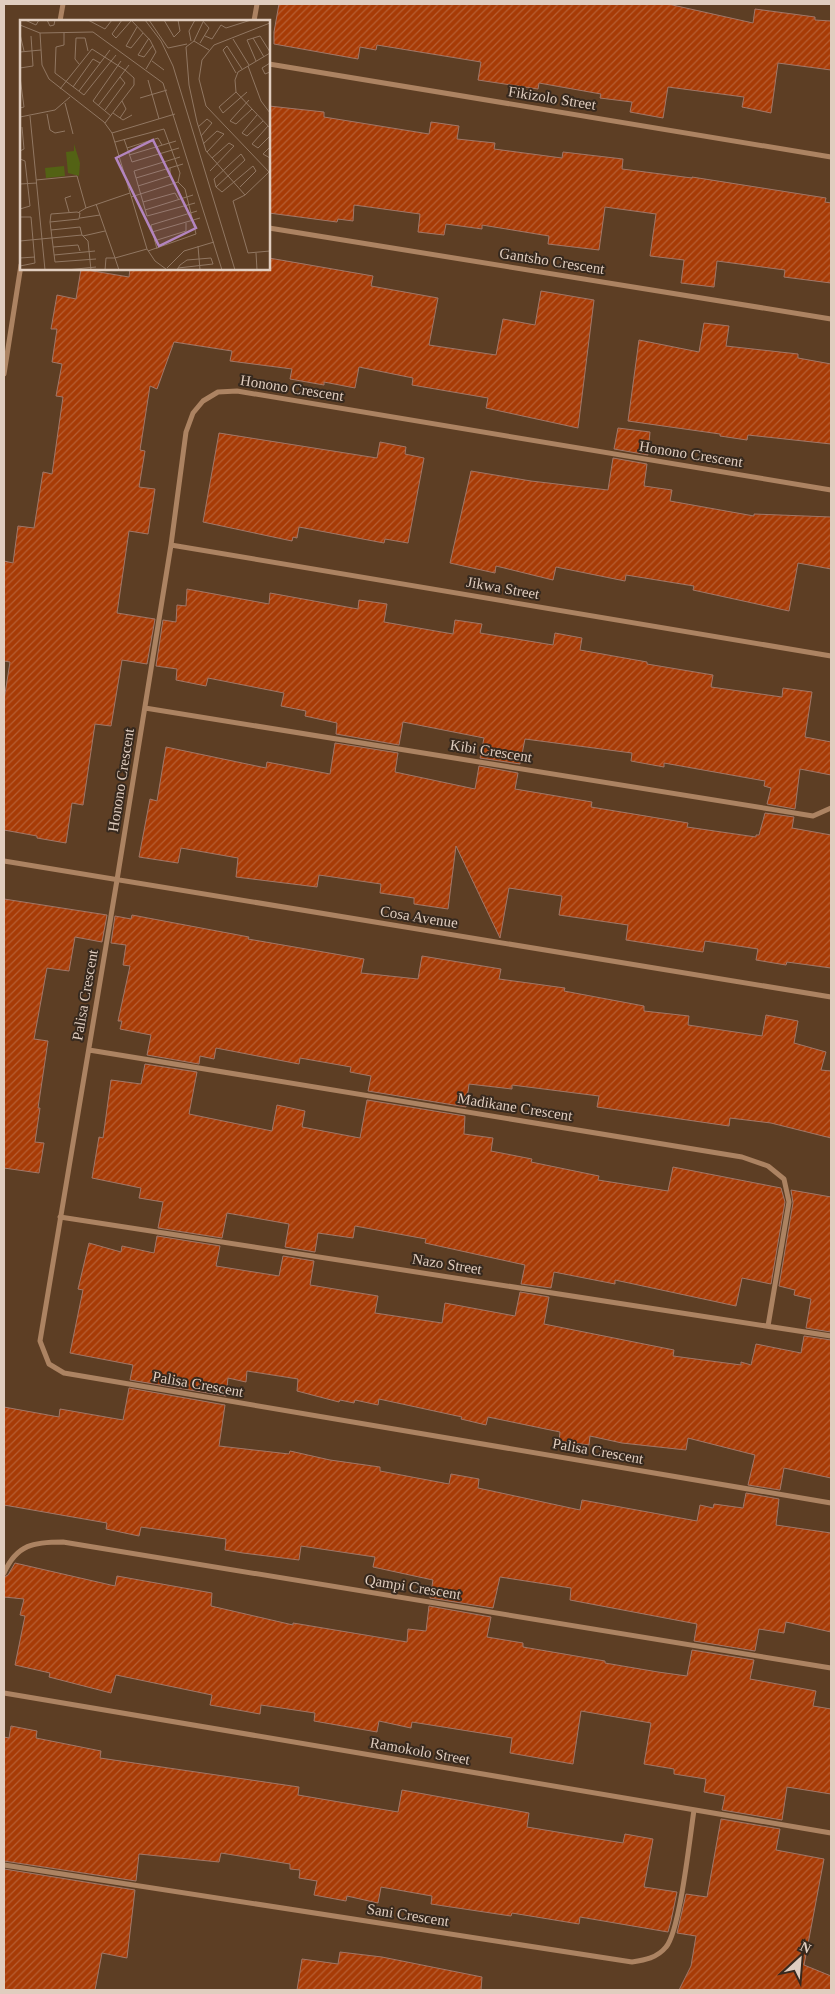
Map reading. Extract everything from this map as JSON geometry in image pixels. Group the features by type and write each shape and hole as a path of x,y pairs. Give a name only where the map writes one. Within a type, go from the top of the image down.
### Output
{"street":[{"path":"60,20 63,4"},
{"path":"254,20 257,4"},
{"name":"Fikizolo Street","path":"270,64 831,157"},
{"name":"Gantsho Crescent","path":"270,228 831,319"},
{"path":"4,374 20,270"},
{"name":"Honono Crescent","path":"117,880 171,545 186,432 193,413 203,400 218,392 237,390 831,490"},
{"name":"Jikwa Street","path":"171,545 831,656"},
{"name":"Kibi Crescent","path":"145,708 814,816 831,808"},
{"name":"Cosa Avenue","path":"4,860 831,997"},
{"name":"Palisa Crescent","path":"117,880 40,1340 49,1364 64,1374 831,1503"},
{"name":"Madikane Crescent","path":"89,1050 742,1157 768,1166 784,1180 789,1202 768,1326"},
{"name":"Nazo Street","path":"60,1217 831,1336"},
{"name":"Qampi Crescent","path":"4,1573 10,1559 25,1546 40,1542 63,1542 831,1668"},
{"name":"Ramokolo Street","path":"4,1693 831,1833"},
{"name":"Sani Crescent","path":"4,1865 632,1962 652,1959 667,1947 676,1923 694,1810"}],"building":[{"path":"279,4 668,4 753,23 755,9 815,17 815,20 831,21 831,70 778,63 771,113 742,107 744,97 668,87 663,118 630,112 632,102 600,98 601,94 539,83 538,89 478,80 481,62 377,45 376,50 360,47 358,59 274,44"},
{"path":"270,106 324,112 324,117 429,134 431,122 459,126 457,139 495,143 494,149 562,158 563,152 623,159 622,169 692,177 826,198 825,202 831,203 831,283 784,277 785,270 717,261 714,287 681,283 684,260 650,256 656,214 605,207 599,250 548,244 549,236 482,225 482,229 446,224 444,235 418,232 420,214 354,205 353,221 338,219 337,222 270,213"},
{"path":"270,258 373,276 371,286 438,298 429,345 496,355 503,319 535,325 541,291 594,300 578,428 486,408 488,398 412,385 413,378 359,367 355,388 324,382 324,385 290,379 292,369 230,361 232,351 174,342 157,389 150,386 140,450 145,451 139,487 155,489 148,534 129,531 117,613 155,619 147,664 122,660 111,726 95,724 83,805 72,803 66,843 4,830 4,700 10,662 4,661 4,561 13,563 18,526 34,528 43,472 52,474 63,397 56,396 62,364 52,362 57,329 51,329 57,295 76,299 81,270 129,277 130,270 270,270"},
{"path":"704,323 729,326 726,346 798,354 798,358 831,364 831,444 748,435 747,440 720,436 720,434 628,421 639,340 699,352"},
{"path":"618,428 650,432 648,455 614,449"},
{"path":"219,433 377,458 380,442 406,447 405,454 424,458 408,543 385,539 384,543 299,527 297,538 293,537 292,541 203,522"},
{"path":"613,458 647,464 644,486 672,490 670,501 754,516 754,514 831,517 831,569 798,563 789,611 693,590 694,586 626,575 625,581 556,567 553,580 496,566 495,573 450,563 471,471 531,481 608,490"},
{"path":"187,589 269,604 270,593 358,609 359,600 387,604 384,622 453,634 455,620 482,624 480,633 553,645 555,633 582,638 580,650 713,675 711,687 782,697 783,688 812,692 805,737 831,742 831,775 800,769 795,809 767,804 771,788 764,786 765,781 664,763 664,767 631,761 632,753 525,739 520,764 480,758 484,738 403,722 399,745 336,734 337,723 305,716 306,711 281,706 284,693 208,678 206,686 176,680 177,669 156,666 163,620 176,622 177,605 186,606"},
{"path":"335,743 398,753 395,772 475,789 479,766 518,773 515,789 592,802 591,807 688,823 687,827 756,837 756,835 759,835 765,813 794,817 792,828 831,835 831,968 787,962 786,965 756,960 758,949 705,941 703,952 626,940 628,925 559,915 562,896 509,888 500,938 456,846 448,909 414,904 414,898 380,893 381,884 319,875 317,887 236,877 238,858 181,848 178,863 139,857 150,799 157,801 166,747 266,768 267,762 330,774"},
{"path":"4,899 107,915 102,942 75,937 69,971 47,968 34,1039 48,1041 35,1142 44,1143 39,1173 4,1168"},
{"path":"132,915 249,937 248,939 364,959 361,973 418,979 422,956 501,969 499,979 565,988 564,991 644,1006 644,1011 689,1016 688,1025 762,1036 766,1015 798,1021 794,1043 826,1052 821,1070 831,1071 831,1138 771,1123 730,1118 729,1126 597,1107 599,1096 512,1085 512,1089 469,1084 466,1107 368,1091 371,1076 350,1072 351,1067 300,1058 299,1064 216,1048 214,1059 200,1056 199,1064 147,1055 151,1035 120,1029 122,1021 118,1021 130,966 123,965 126,945 111,943 115,916 131,919"},
{"path":"145,1064 197,1072 189,1114 272,1131 277,1105 305,1111 302,1127 360,1138 367,1100 465,1116 464,1134 493,1138 491,1151 532,1159 531,1162 599,1176 598,1180 668,1191 673,1167 781,1188 785,1202 771,1284 742,1278 736,1306 615,1280 615,1284 554,1272 551,1288 521,1284 525,1265 425,1243 426,1239 355,1226 353,1238 318,1233 315,1252 285,1247 289,1224 227,1213 222,1238 158,1228 163,1202 139,1198 141,1188 92,1178 99,1137 103,1138 111,1080 141,1084"},
{"path":"791,1190 831,1197 831,1332 806,1328 811,1299 794,1295 795,1290 779,1286 793,1203"},
{"path":"157,1236 220,1246 216,1266 279,1276 283,1256 314,1261 310,1285 378,1296 375,1313 442,1323 445,1303 515,1316 520,1292 549,1297 544,1324 674,1350 673,1356 741,1365 741,1362 751,1365 756,1344 801,1353 804,1336 831,1340 831,1478 784,1468 780,1490 748,1485 755,1455 688,1438 686,1450 622,1443 590,1436 589,1445 559,1441 560,1432 488,1417 486,1425 461,1419 462,1417 379,1399 378,1405 355,1400 354,1403 340,1400 339,1402 297,1391 298,1379 247,1371 246,1382 228,1378 226,1396 130,1380 133,1365 70,1353 83,1290 78,1289 89,1243 121,1252 122,1246 154,1253"},
{"path":"129,1388 225,1405 219,1446 289,1454 290,1451 330,1460 380,1467 380,1471 449,1484 451,1474 479,1479 478,1488 580,1510 582,1500 697,1521 700,1505 713,1508 714,1504 743,1508 746,1493 779,1499 776,1525 831,1533 831,1632 786,1622 784,1633 759,1629 755,1651 694,1641 697,1624 570,1600 571,1588 500,1577 493,1608 430,1598 433,1580 373,1567 375,1557 301,1546 299,1560 243,1553 225,1550 226,1539 141,1527 139,1536 106,1529 107,1523 4,1505 4,1407 59,1417 60,1409 123,1420"},
{"path":"15,1563 115,1586 117,1576 212,1593 211,1606 293,1625 293,1623 407,1642 408,1629 426,1631 429,1606 491,1617 487,1637 523,1643 523,1647 658,1672 687,1676 692,1650 754,1660 750,1679 816,1691 813,1706 831,1709 831,1794 787,1787 782,1820 722,1810 725,1796 704,1792 706,1779 674,1774 674,1769 644,1764 651,1723 581,1711 573,1764 510,1753 512,1738 412,1722 411,1728 379,1721 377,1732 314,1721 315,1713 261,1705 260,1714 210,1705 212,1695 116,1675 111,1693 49,1677 50,1673 15,1665 25,1616 20,1615 24,1599 4,1597 4,1577 8,1575"},
{"path":"11,1726 37,1731 36,1738 101,1751 100,1758 299,1787 298,1795 398,1812 402,1790 529,1813 527,1827 623,1843 625,1834 653,1839 644,1887 677,1892 668,1932 580,1917 579,1924 512,1913 511,1916 431,1904 432,1896 381,1887 378,1903 347,1896 346,1901 314,1895 317,1881 299,1878 300,1870 290,1869 290,1864 221,1853 219,1862 139,1854 136,1881 4,1861 4,1737 9,1738"},
{"path":"721,1819 780,1829 776,1850 824,1859 804,1965 831,1976 831,1990 679,1990 691,1966 696,1936 677,1933 686,1894 707,1897"},
{"path":"4,1869 135,1890 127,1958 102,1953 95,1990 4,1990"},
{"path":"340,1952 382,1957 482,1977 481,1990 297,1990 302,1959 338,1964"}]}
